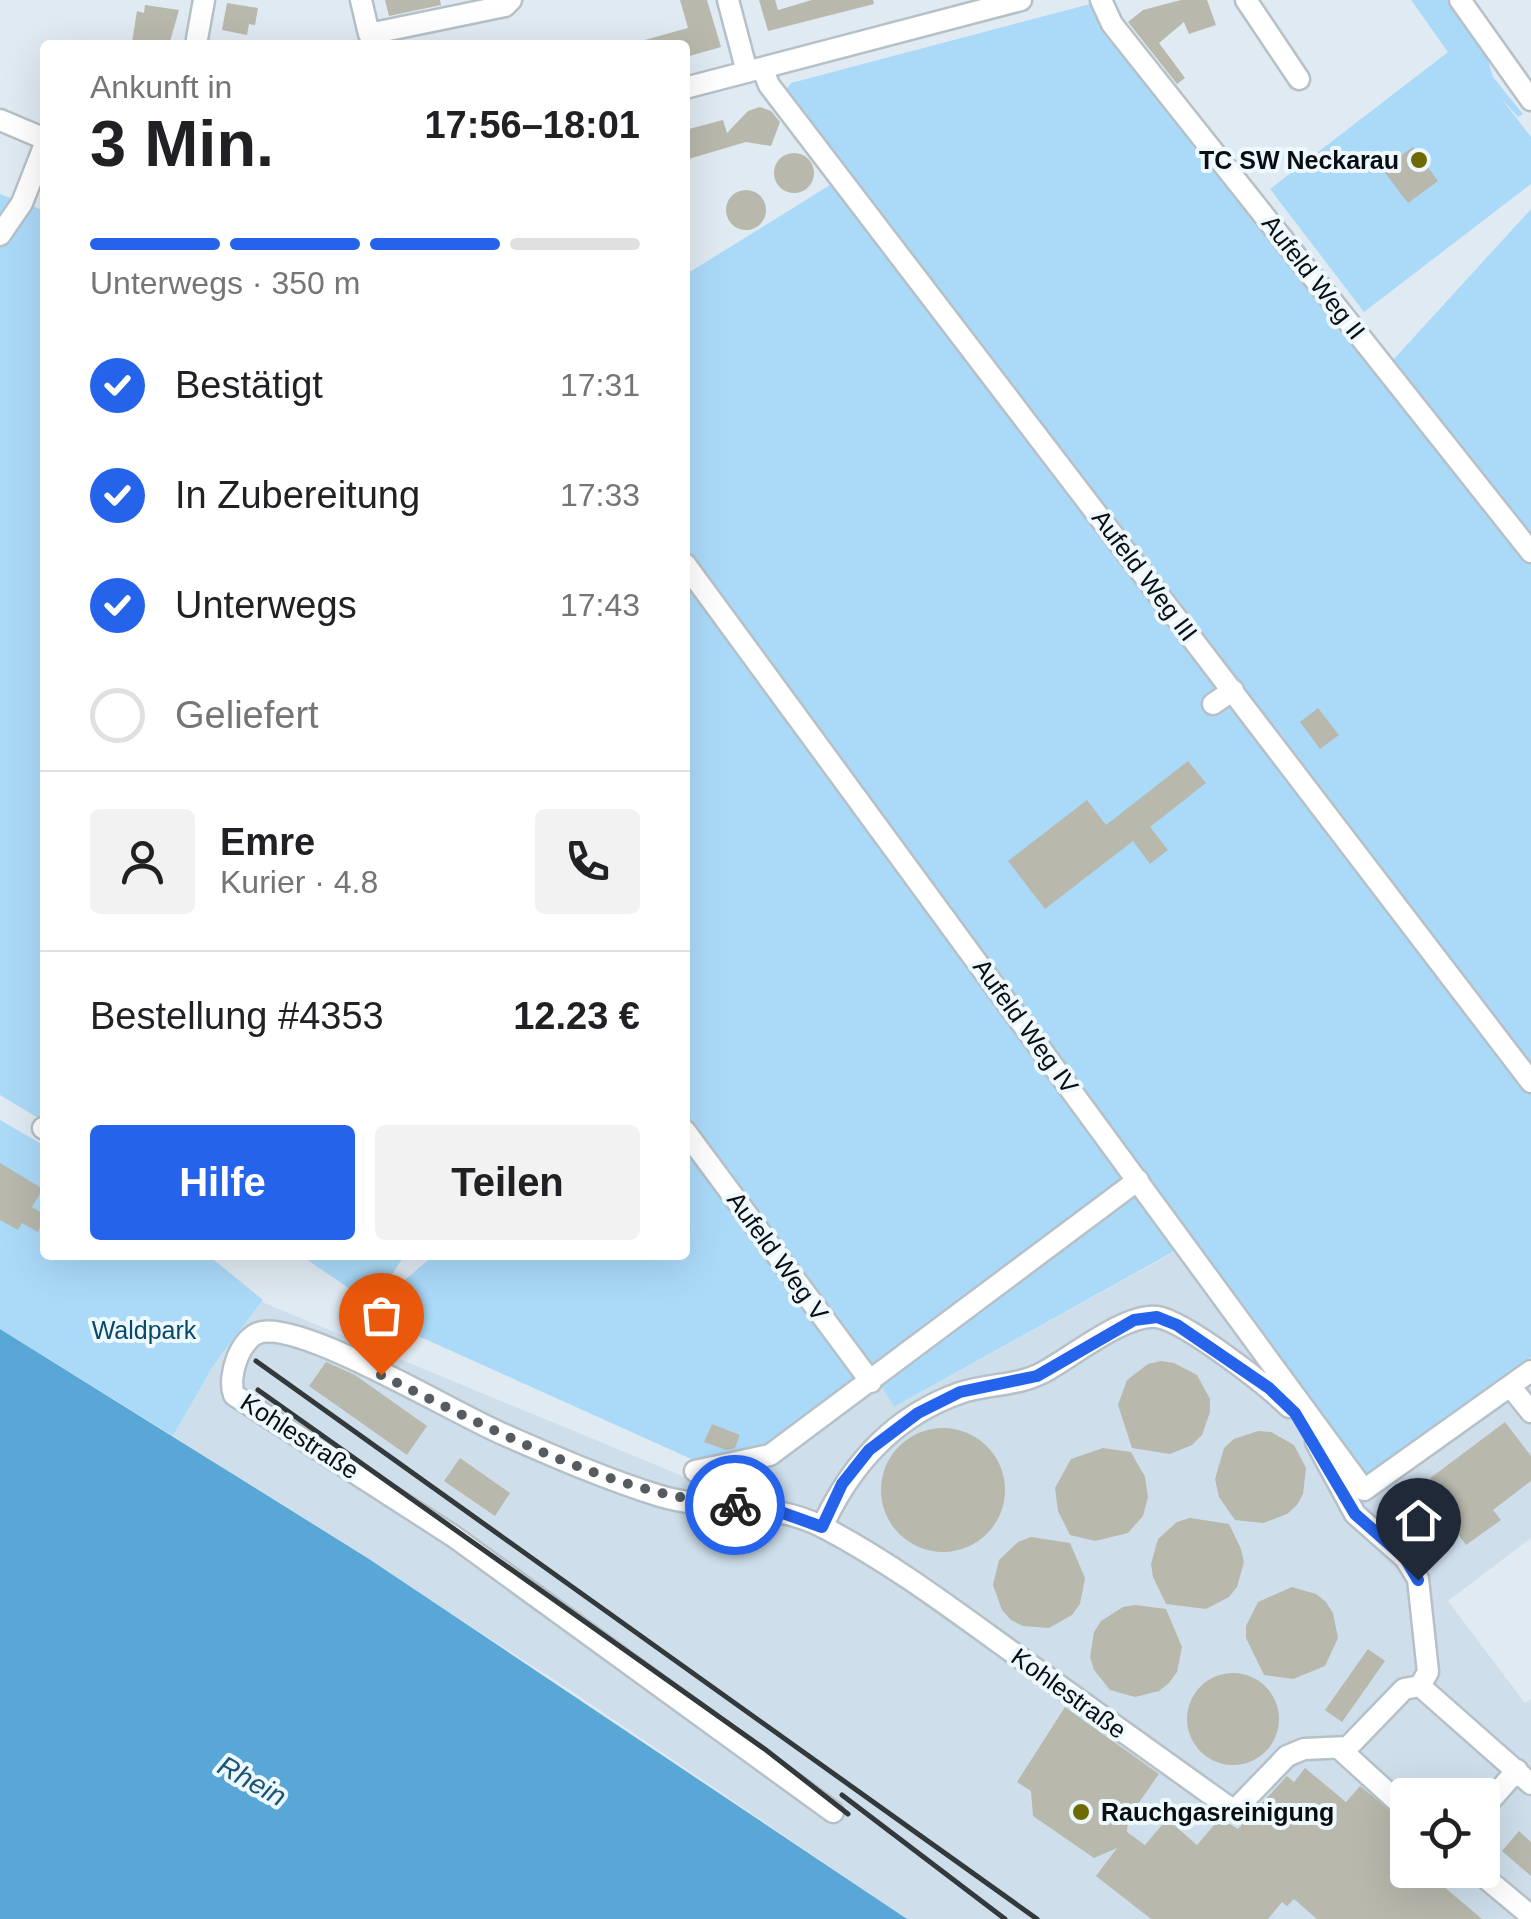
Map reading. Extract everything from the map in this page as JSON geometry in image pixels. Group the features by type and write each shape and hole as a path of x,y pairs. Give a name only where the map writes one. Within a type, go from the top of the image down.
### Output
{"street":[{"path":"197,39 204,0"},
{"path":"361,0 370,34 505,6 511,0"},
{"name":"Aufeld Weg III","path":"728,0 754,70 769,84 1531,1082"},
{"path":"690,87 1020,0"},
{"name":"Aufeld Weg II","path":"1100,0 1112,24 1531,552"},
{"path":"1246,0 1299,79"},
{"path":"1460,0 1531,100"},
{"path":"0,120 40,140"},
{"path":"0,235 17,214 40,155"},
{"name":"Aufeld Weg IV","path":"690,571 1364,1490 1511,1387"},
{"path":"1213,704 1233,690"},
{"name":"Aufeld Weg V","path":"690,1138 870,1382"},
{"path":"696,1472 770,1456 1138,1180"},
{"path":"822,1527 842,1484 869,1450 918,1413 960,1392 1037,1376 1134,1320 1157,1317 1177,1325 1269,1388 1315,1442 1355,1514 1405,1558 1418,1580 1428,1672 1420,1686 1404,1690 1341,1750 1390,1795"},
{"name":"Kohlestraße","path":"833,1812 453,1536 234,1394 232,1370 250,1339 259,1332 281,1333 319,1346 503,1435 661,1496 769,1508 822,1527 902,1573 1234,1812 1286,1756 1304,1749 1341,1750"},
{"path":"1531,1372 1511,1387 1531,1412"},
{"path":"1420,1686 1524,1777 1500,1796"},
{"path":"1498,1888 1531,1916"}],"shaded area":[{"path":"1180,1249 1362,1497 1505,1396 1519,1397 1531,1384 1531,1538 1448,1601 1525,1703 1531,1699 1531,1919 907,1919 567,1688 173,1436 213,1366 262,1302 692,1480 880,1383 894,1407"}],"green space":[{"name":"TC SW Neckarau","path":"1411,0 1456,0 1481,36 1493,77 1523,114 1518,117 1501,98 1531,137 1531,184 1364,312 1270,189 1448,52"},
{"path":"1090,4 1383,371 1531,209 1531,1357 1364,1479 1191,1242 894,1407 873,1373 767,1450 698,1462 367,1313 428,1260 690,1260 690,272 838,180 784,92 791,83"},
{"path":"0,194 40,209 40,1119 0,1095"},
{"name":"Waldpark","path":"0,1120 40,1143 40,1260 214,1260 263,1300 213,1366 173,1436 0,1329"},
{"path":"307,1260 402,1260 372,1304"}],"water":[{"name":"Rhein","path":"0,1329 369,1559 907,1919 0,1919"}],"building":[{"path":"385,0 440,0 441,5 389,16"},
{"path":"680,0 707,0 721,47 690,56 690,40 645,40 688,28"},
{"path":"759,0 775,0 778,10 812,0 873,0 874,4 768,31"},
{"path":"1181,0 1207,0 1216,25 1189,34 1184,22 1159,43 1185,78 1177,84 1128,22 1143,10"},
{"path":"227,3 258,8 255,25 249,24 247,35 222,30"},
{"path":"145,5 179,10 170,40 132,40 137,11 144,13"},
{"path":"760,107 771,111 780,122 771,146 746,142 690,159 690,129 723,120 727,133 748,111"},
{"path":"1413,147 1438,181 1408,203 1382,169"},
{"path":"794,153 808,159 814,173 808,187 794,193 780,187 774,173 780,159"},
{"path":"746,190 760,196 766,210 760,224 746,230 732,224 726,210 732,196"},
{"path":"1318,708 1339,735 1320,749 1300,722"},
{"path":"1188,761 1206,783 1150,827 1168,850 1150,864 1133,841 1045,909 1008,861 1087,800 1106,825"},
{"path":"0,1163 40,1187 32,1207 40,1212 40,1227 38,1232 22,1223 18,1230 0,1220"},
{"path":"1161,1361 1197,1375 1210,1399 1202,1435 1192,1445 1170,1454 1132,1448 1118,1405 1127,1380 1148,1364"},
{"path":"326,1362 355,1375 427,1426 407,1455 309,1386"},
{"path":"1505,1422 1531,1456 1531,1481 1493,1510 1501,1520 1466,1545 1441,1511 1449,1505 1429,1479"},
{"path":"712,1424 740,1435 735,1448 726,1450 704,1442"},
{"path":"943,1428 967,1433 987,1446 1000,1466 1005,1490 1000,1514 987,1534 967,1547 943,1552 919,1547 899,1534 886,1514 881,1490 886,1466 899,1446 919,1433"},
{"path":"1258,1431 1271,1432 1294,1445 1306,1468 1303,1494 1297,1505 1287,1514 1263,1523 1235,1520 1219,1497 1215,1479 1224,1448 1234,1439"},
{"path":"1103,1448 1131,1452 1145,1477 1148,1497 1143,1516 1128,1533 1095,1541 1070,1535 1058,1511 1055,1488 1071,1459"},
{"path":"460,1458 510,1493 495,1516 444,1481"},
{"path":"1190,1518 1229,1524 1244,1562 1237,1587 1229,1597 1206,1609 1166,1604 1153,1577 1151,1564 1158,1539 1177,1522"},
{"path":"1031,1537 1070,1543 1085,1578 1080,1604 1072,1615 1049,1628 1023,1626 1011,1620 1002,1610 993,1585 999,1560 1018,1542"},
{"path":"1292,1587 1316,1594 1326,1602 1333,1613 1338,1638 1325,1666 1293,1679 1264,1675 1246,1638 1246,1626 1258,1602"},
{"path":"1123,1607 1166,1609 1182,1647 1177,1672 1169,1683 1159,1691 1135,1697 1110,1690 1094,1670 1090,1657 1094,1632 1101,1621"},
{"path":"1368,1649 1385,1661 1342,1722 1325,1710"},
{"path":"1233,1673 1251,1676 1266,1686 1276,1701 1276,1737 1266,1752 1251,1762 1233,1765 1215,1762 1200,1752 1190,1737 1187,1719 1190,1701 1200,1686 1215,1676"},
{"path":"1065,1707 1159,1774 1128,1818 1127,1832 1145,1845 1167,1819 1197,1845 1220,1818 1238,1829 1287,1776 1294,1782 1305,1768 1346,1802 1360,1786 1390,1810 1390,1888 1445,1888 1482,1919 1317,1919 1294,1899 1287,1906 1282,1902 1268,1919 1151,1919 1096,1876 1117,1848 1094,1858 1033,1816 1031,1791 1017,1782"},
{"path":"1519,1831 1531,1842 1531,1876 1502,1851"}],"railway":[{"path":"256,1361 1037,1919"},
{"path":"258,1390 766,1750 848,1814"},
{"path":"842,1795 1005,1919"}],"way so far":[{"path":"381,1375 503,1435 661,1496 735,1505"}],"place":[{"name":"TC SW Neckarau","path":"1419,160"},
{"name":"Rauchgasreinigung","path":"1081,1812"}],"route":[{"path":"735,1505 794,1514 822,1527 842,1484 869,1450 918,1413 960,1392 1037,1376 1134,1320 1157,1317 1177,1325 1269,1388 1295,1413 1355,1514 1405,1558 1418,1580"}]}
